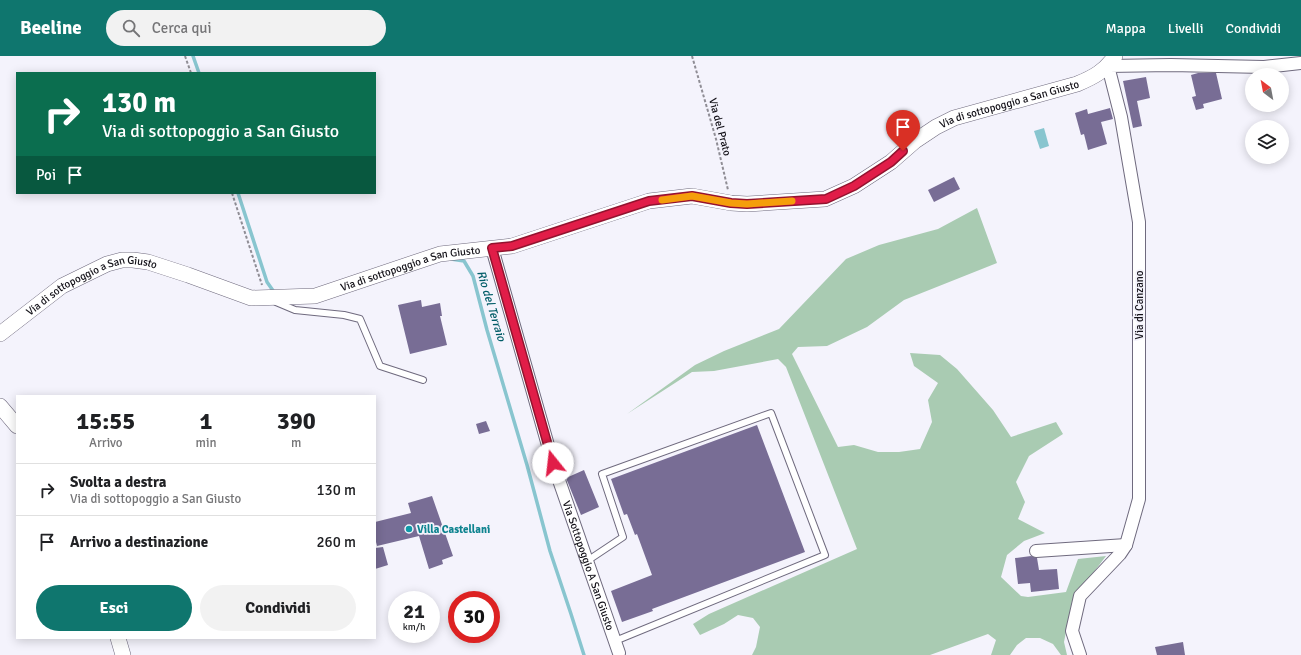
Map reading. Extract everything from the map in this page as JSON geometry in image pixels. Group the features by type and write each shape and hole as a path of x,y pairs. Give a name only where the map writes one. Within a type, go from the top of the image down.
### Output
{"street":[{"name":"Via di sottopoggio a San Giusto","path":"0,334 62,286 107,264 122,260 148,262 251,298 315,296 440,254 512,246 649,201 692,196 731,203 747,204 826,199 854,186 891,162 915,141 936,127 954,118 1076,84 1088,79 1112,61"},
{"path":"1112,61 1171,65 1264,67 1301,62"},
{"name":"Via di Canzano","path":"1080,655 1072,631 1080,596 1120,554 1126,545 1139,499 1139,222 1112,61"},
{"name":"Via Sottopoggio A San Giusto","path":"492,248 553,463 619,653"},
{"path":"0,406 16,425"},
{"path":"1036,551 1126,545"},
{"path":"118,639 123,655"}],"lane":[{"path":"266,297 295,310 344,315 360,319 380,366 423,380"},
{"path":"587,561 622,537 602,474 771,413 825,555 615,641"}],"path":[{"path":"185,56 191,72"},
{"name":"Via del Prato","path":"692,56 716,139 731,203"},
{"path":"232,194 266,297"}],"green space":[{"path":"977,208 997,263 904,300 867,327 827,346 798,347 792,354 838,447 854,445 878,452 899,452 920,449 932,422 928,400 938,383 914,366 910,353 940,355 957,369 993,410 1011,437 1056,422 1063,434 1029,456 1016,482 1025,502 1018,519 1045,533 1024,541 1007,555 1001,577 1021,596 1028,597 1066,592 1078,559 1106,556 1072,601 1064,642 1067,655 1061,655 1053,644 1040,638 1026,638 1017,645 1010,655 991,655 996,640 988,634 930,655 752,655 756,647 760,627 753,618 738,615 724,624 700,635 693,624 709,614 857,549 786,367 778,359 714,371 692,372 627,414 695,365 724,351 779,329 846,259 879,245 938,229"}],"water":[{"path":"1044,128 1049,146 1040,149 1034,131"}],"building":[{"path":"1198,73 1216,73 1222,99 1203,104 1204,108 1196,110 1192,97 1196,96 1191,75"},
{"path":"1146,77 1150,98 1137,101 1142,126 1133,128 1123,81"},
{"path":"1110,108 1113,119 1101,122 1107,144 1088,150 1084,134 1081,135 1075,113 1087,109 1088,114"},
{"path":"954,177 960,189 934,202 928,190"},
{"path":"421,300 422,307 440,303 442,316 440,316 447,345 410,354 398,305"},
{"path":"486,421 490,431 479,434 476,424"},
{"path":"757,425 805,552 652,609 653,611 622,622 611,591 652,575 637,534 635,535 627,514 624,515 611,479"},
{"path":"584,470 599,507 581,515 566,478"},
{"name":"Villa Castellani","path":"432,496 453,556 442,560 443,564 429,569 419,536 377,546 376,522 411,513 408,503"},
{"path":"383,547 388,565 376,569 376,548"},
{"path":"1031,556 1037,558 1039,570 1057,569 1059,589 1031,592 1030,583 1018,584 1015,558"},
{"path":"1183,642 1185,655 1157,655 1155,647"}],"waterway":[{"name":"Rio del Terraio","path":"193,56 199,72"},
{"name":"Rio del Terraio","path":"238,194 267,282 274,292"},
{"name":"Rio del Terraio","path":"451,259 464,261 473,276 550,551 584,655"}],"slow traffic":[{"path":"662,200 692,196 731,203 747,204 792,201"}],"place":[{"name":"Villa Castellani","path":"409,529"}],"route":[{"path":"553,463 492,248 512,246 649,201 692,196 731,203 747,204 826,199 854,186 891,162 903,151"}]}
